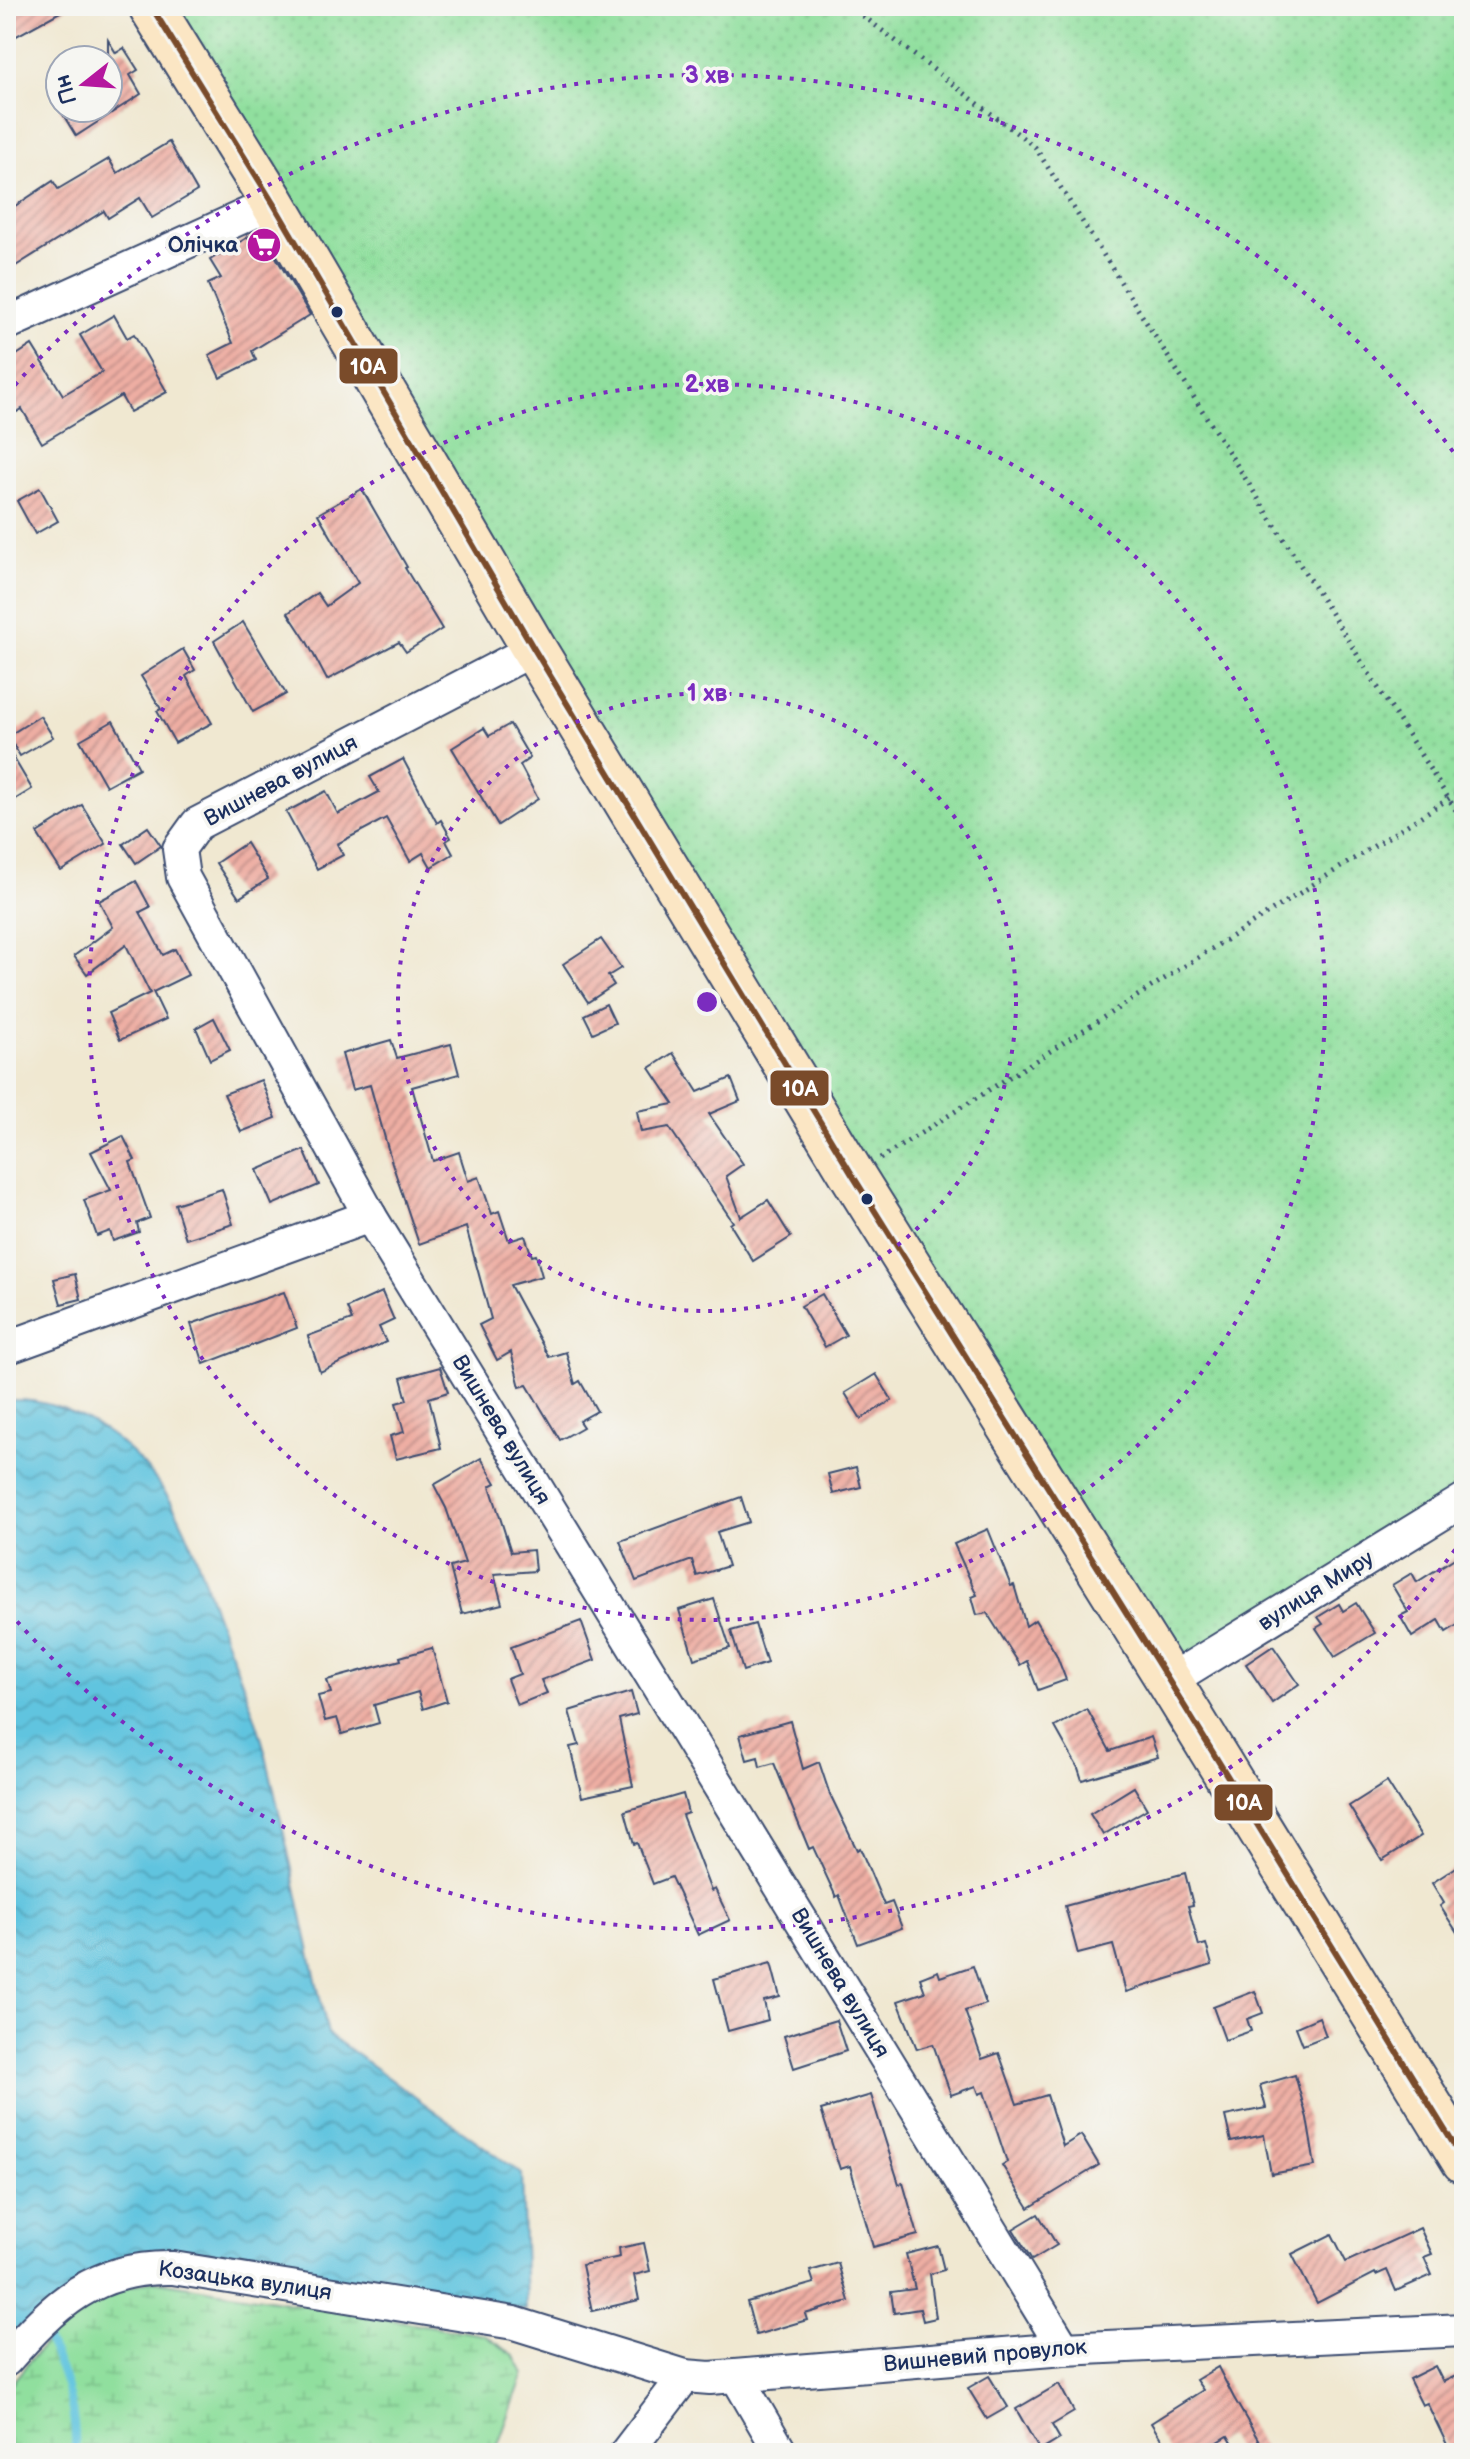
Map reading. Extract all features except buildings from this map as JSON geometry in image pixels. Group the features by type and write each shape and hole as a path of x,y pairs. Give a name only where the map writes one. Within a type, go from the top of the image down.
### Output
{"street":[{"path":"151,6 273,203 534,649 853,1176 1169,1681 1453,2115 1464,2161"},
{"path":"6,324 273,203"},
{"name":"Вишнева вулиця","path":"534,649 197,824 179,849 183,877 370,1216 1064,2349"},
{"path":"6,1348 370,1216"},
{"name":"вулиця Миру","path":"1169,1681 1464,1500"},
{"name":"Козацька вулиця","path":"6,2360 30,2332 72,2296 92,2283 121,2271 148,2267 173,2268 514,2323"},
{"name":"Вишневий провулок","path":"514,2323 685,2376 737,2377 1064,2349 1464,2330"},
{"path":"626,2453 685,2376"},
{"path":"737,2377 781,2453"}],"path":[{"path":"850,6 1035,147 1464,823"},
{"path":"853,1176 1464,789"}],"green space":[{"path":"150,6 1464,6 1464,1496 1169,1681"},
{"path":"153,2280 484,2335 514,2355 524,2373 495,2453 6,2453 6,2390 47,2340 88,2306 115,2291"}],"water":[{"path":"12,1400 32,1401 71,1412 107,1433 139,1460 174,1506 197,1558 263,1744 328,2034 522,2174 526,2310 143,2256 6,2339 6,1403"}],"waterway":[{"path":"47,2340 69,2395 75,2453"}],"transit line":[{"name":"10А","path":"151,6 273,203 534,649 853,1176 1464,2161"}],"place":[{"name":"Олічка","path":"264,245"}]}
